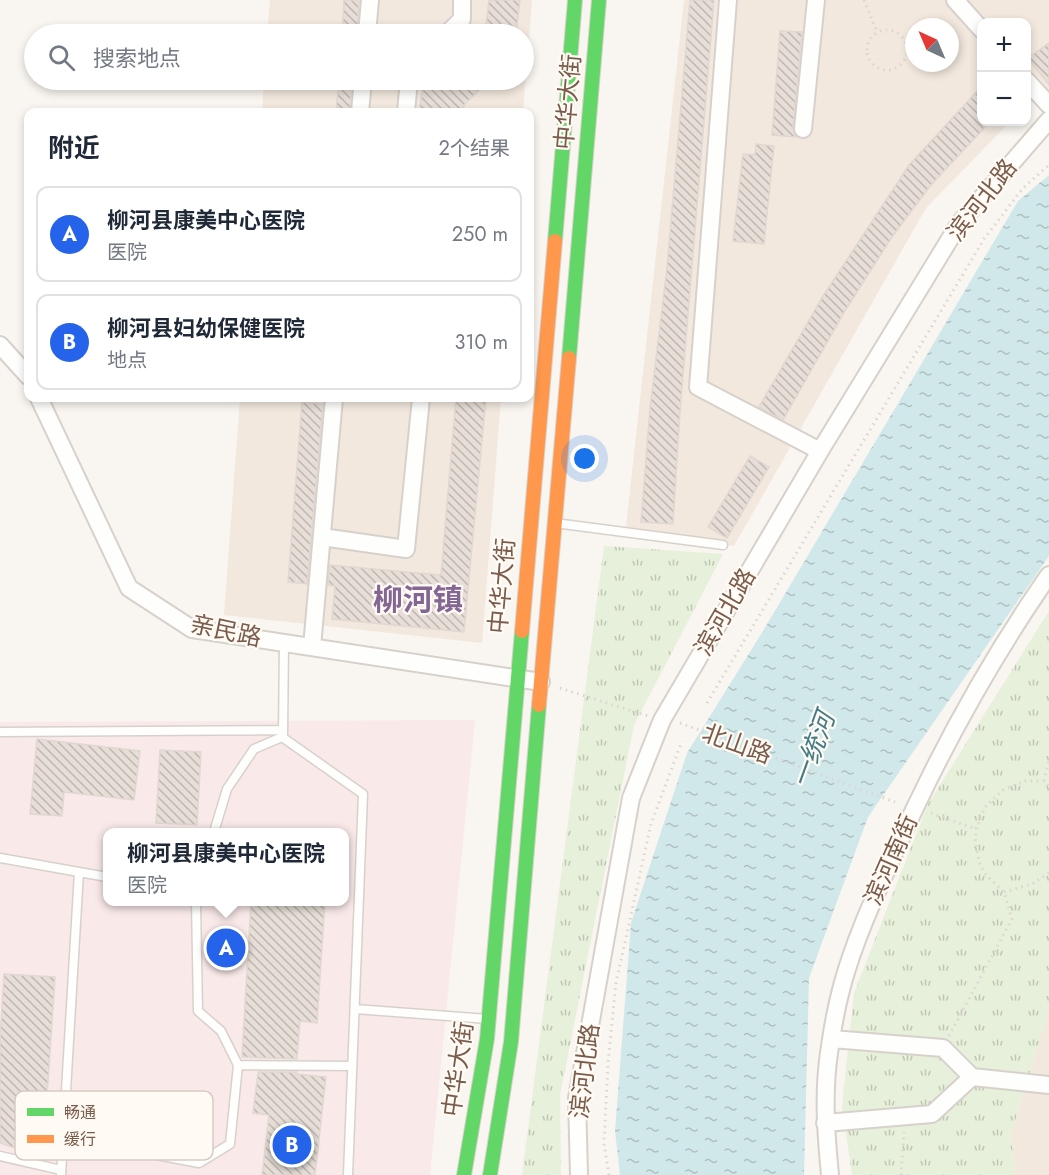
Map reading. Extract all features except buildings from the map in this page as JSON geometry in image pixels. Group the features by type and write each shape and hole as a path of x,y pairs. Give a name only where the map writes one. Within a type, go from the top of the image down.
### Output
{"main road":[{"name":"中华大街","path":"464,1175 488,1019 575,0"},
{"name":"中华大街","path":"490,1175 511,1041 599,0"}],"street":[{"path":"368,24 370,0"},
{"path":"457,24 462,19 462,0"},
{"path":"728,0 698,387 820,451"},
{"path":"803,129 816,0"},
{"path":"955,0 977,25"},
{"path":"1031,85 1049,105"},
{"path":"360,108 362,90"},
{"path":"406,108 408,90"},
{"name":"滨河北路","path":"579,1175 577,1098 623,844 632,798 662,720 820,451 959,224 1049,120"},
{"path":"0,345 24,372"},
{"name":"亲民路","path":"41,402 129,588 192,629 542,682"},
{"path":"312,647 334,402"},
{"path":"322,537 406,549 421,402"},
{"name":"滨河南街","path":"830,1175 824,1111 832,1039 842,986 868,912 914,808 956,726 1024,611 1049,575"},
{"path":"832,1039 943,1048 972,1077 1049,1085"},
{"path":"825,1123 932,1114 972,1077"}],"lane":[{"path":"555,523 723,545"},
{"path":"283,734 284,643"},
{"path":"0,732 283,734 363,794 348,1175"},
{"path":"215,828 227,789 254,749 283,734"},
{"path":"0,858 103,877"},
{"path":"66,1091 79,872"},
{"path":"196,906 198,1011 221,1031 238,1065 230,1144 213,1154"},
{"path":"355,1009 488,1019"},
{"path":"238,1065 352,1066"},
{"path":"0,1156 15,1160"},
{"path":"15,1160 61,1172"},
{"path":"183,1160 199,1163 204,1160"}],"path":[{"path":"864,0 877,32"},
{"path":"886,30 902,35 908,50 901,66 893,70 883,70 874,66 868,58 867,48 870,39 877,32 886,30"},
{"path":"707,703 984,238 1023,188 1049,165"},
{"name":"北山路","path":"542,682 662,720 680,723 895,802"},
{"path":"609,1175 604,1144 608,1063 616,983 651,824 682,741"},
{"path":"1044,781 1049,761"},
{"path":"943,1048 1012,919 1004,892 990,880 980,865 976,829 986,807 1003,790 1025,781 1044,781 1049,786"},
{"path":"914,808 976,829"},
{"path":"1004,892 1032,884 1049,873"},
{"path":"901,1175 905,1117"}],"shaded area":[{"path":"270,0 532,0 530,24 268,24"},
{"path":"684,0 1049,0 1049,90 1031,102 1031,18 977,18 977,126 1006,126 926,208 734,546 626,527"},
{"path":"263,90 525,90 523,108 262,108"},
{"path":"240,402 501,402 482,643 224,615"},
{"path":"475,720 430,1175 0,1175 0,722"},
{"path":"1049,1009 1049,1175 1015,1175 1011,1134"}],"green space":[{"path":"604,546 723,554 634,725 560,1095 561,1175 522,1175"},
{"path":"1049,611 1049,1009 1011,1134 1015,1175 852,1175 842,1106 854,993 928,804"}],"water":[{"name":"一统河","path":"1049,175 1049,556 868,817 809,978 804,1175 620,1175 615,1131 631,923 687,753 763,631 1018,201"}],"traffic: fast":[{"path":"555,241 575,0"},
{"path":"569,358 599,0"},
{"path":"464,1175 487,1039 522,631"},
{"path":"490,1175 511,1042 539,705"}],"traffic: slow":[{"path":"522,631 555,241"},
{"path":"539,705 569,358"}],"place":[{"name":"柳河县康美中心医院","path":"226,948"},
{"name":"柳河县妇幼保健医院","path":"292,1145"}],"district":[{"name":"柳河镇","path":"418,600"}]}
